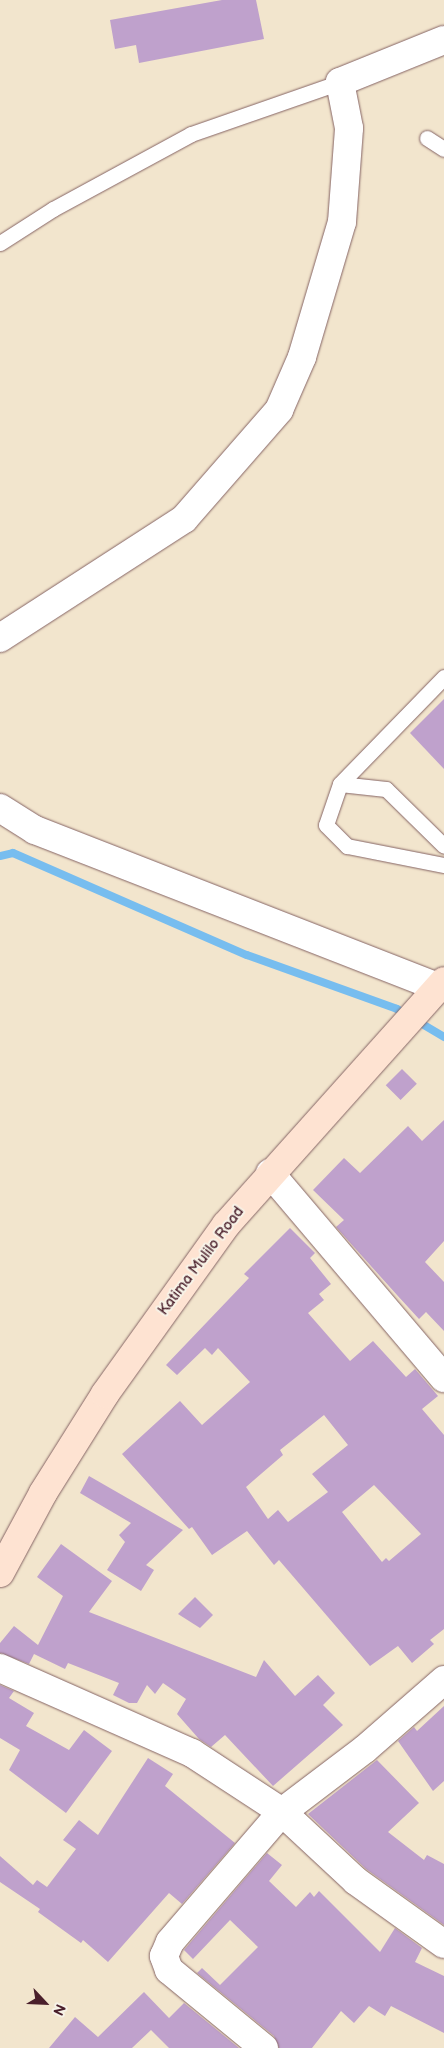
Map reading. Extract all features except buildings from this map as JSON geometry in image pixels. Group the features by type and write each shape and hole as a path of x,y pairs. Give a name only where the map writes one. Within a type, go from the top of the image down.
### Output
{"main road":[{"name":"Katima Mulilo Road","path":"0,1573 43,1494 105,1394 226,1225 270,1173 434,991"}],"street":[{"path":"0,638 184,519 279,410 302,357 342,222 349,128 340,82 444,40"},
{"path":"0,808 35,830 434,991"},
{"path":"270,1173 444,1378"},
{"path":"0,1668 192,1753 282,1812 356,1881 444,1944"},
{"path":"264,2048 169,1970 164,1956 170,1942 282,1812 365,1749 444,1680"}],"lane":[{"path":"0,243 53,209 191,134 340,82"},
{"path":"427,138 444,149"},
{"path":"444,677 340,784 326,825 347,846 427,860 444,865"},
{"path":"340,784 386,789 443,843 427,860"}],"waterway":[{"path":"0,856 13,853 247,955 397,1009 444,1037"}]}
